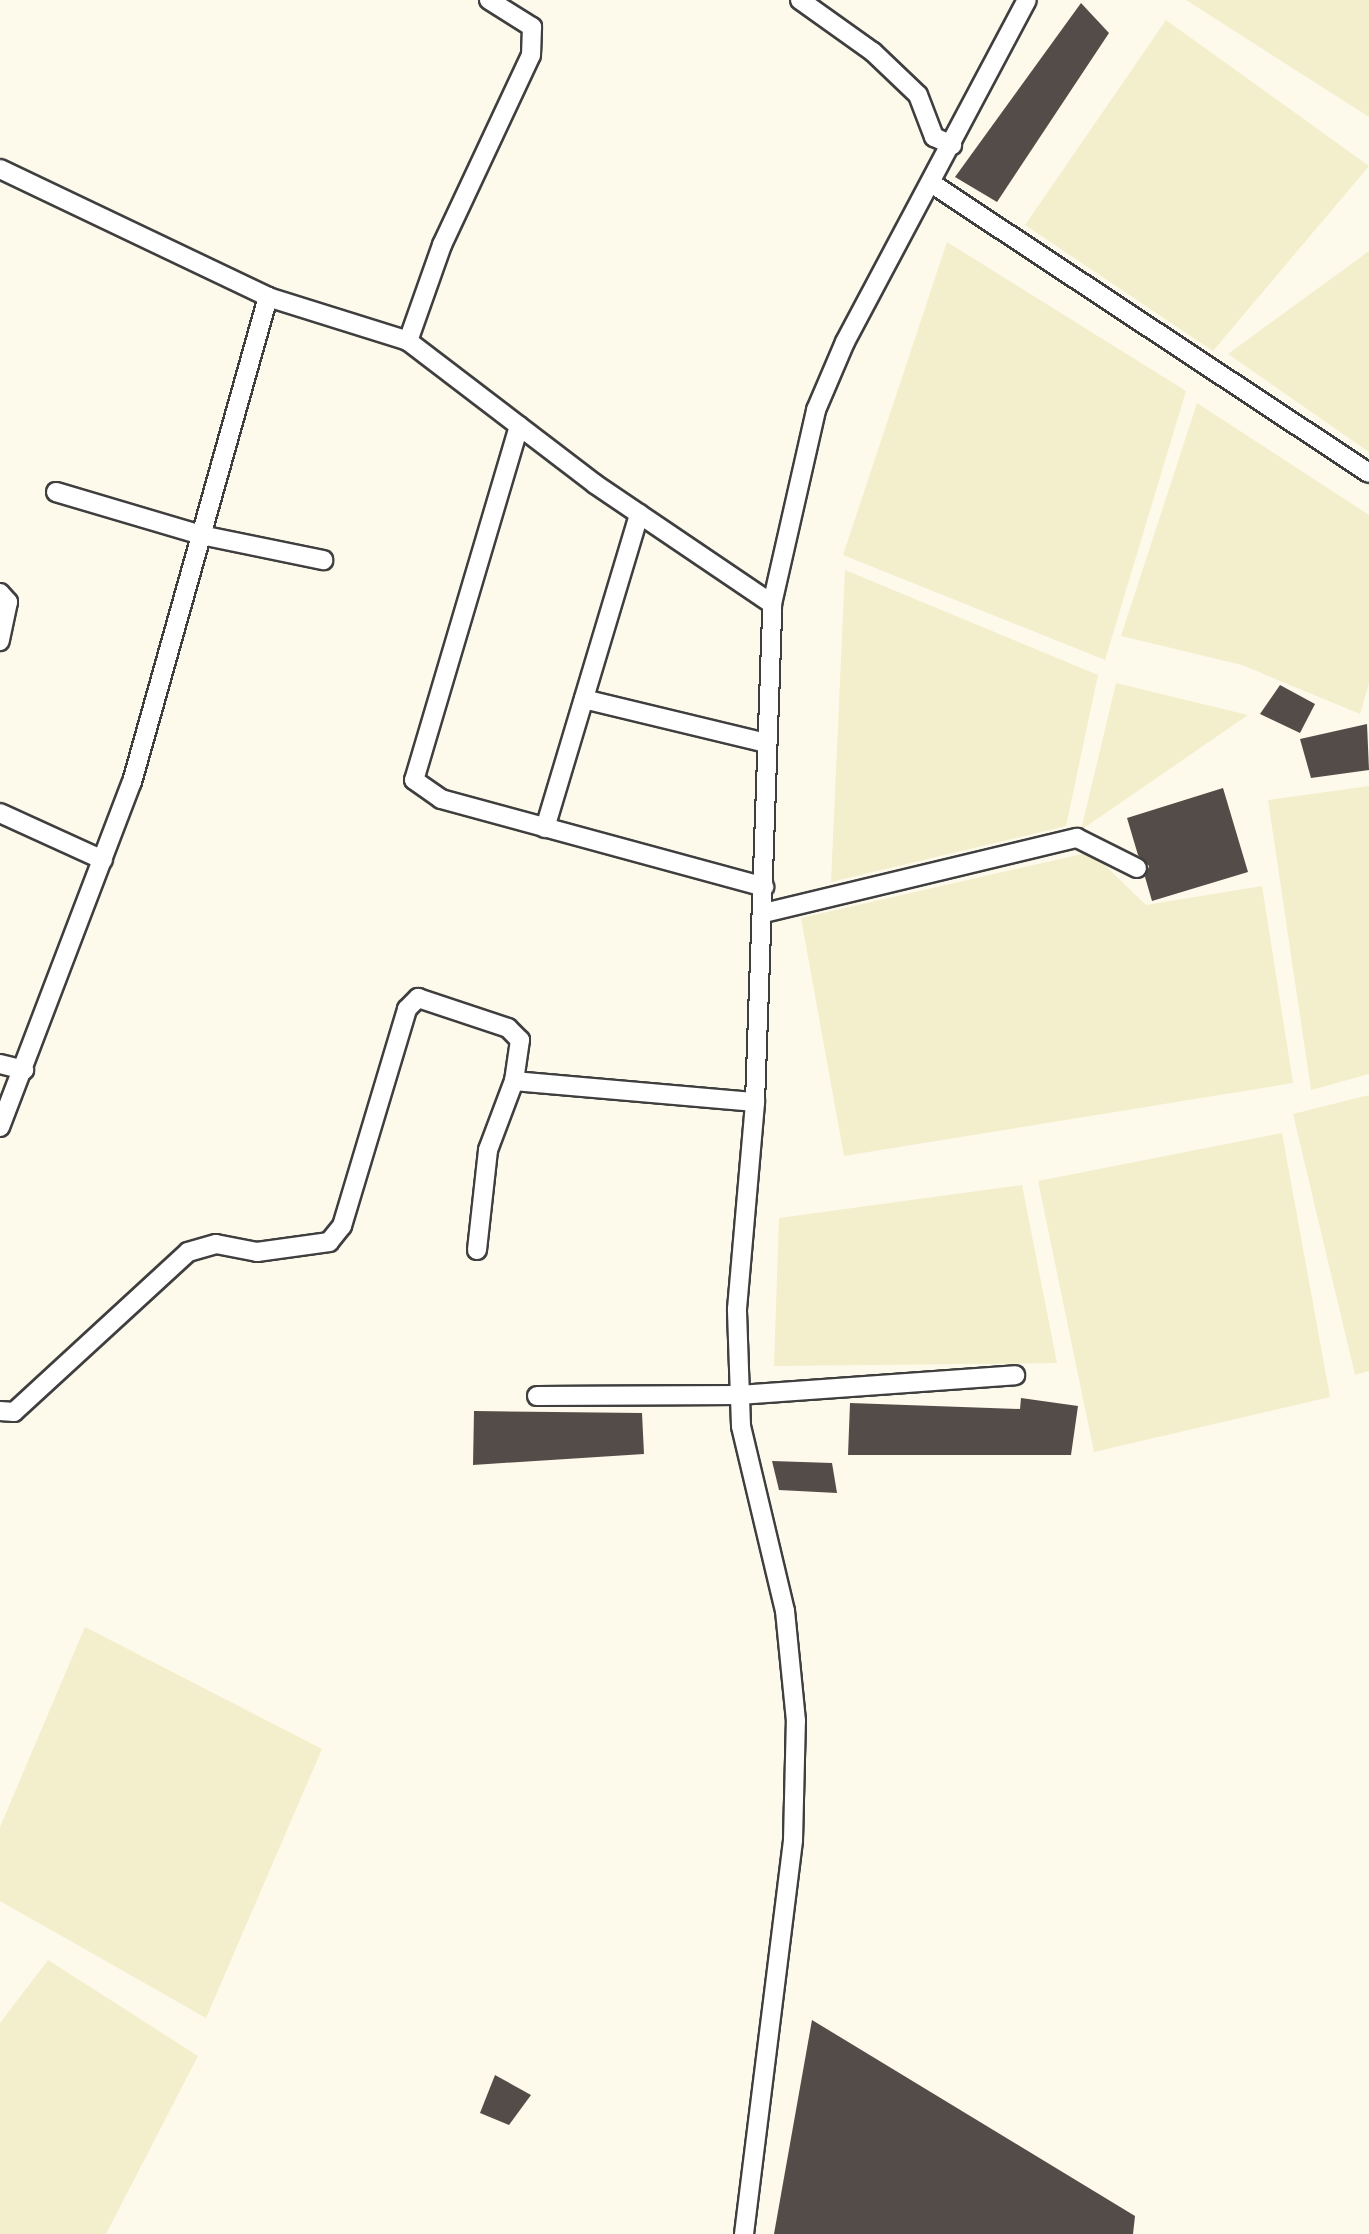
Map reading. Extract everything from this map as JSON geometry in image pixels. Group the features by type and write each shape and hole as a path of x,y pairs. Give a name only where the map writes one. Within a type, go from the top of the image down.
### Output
{"street":[{"path":"408,341 442,245 531,55 532,27 489,0"},
{"path":"800,0 873,52 918,96 934,137 952,145"},
{"path":"744,2234 793,1840 796,1720 785,1611 749,1478 739,1395 740,1235 755,1102 772,604 816,410 845,342 1027,0"},
{"path":"0,169 268,297 408,341 639,514 772,604"},
{"path":"931,184 1369,473"},
{"path":"0,1126 132,782 268,297"},
{"path":"519,426 414,780 440,800 764,887"},
{"path":"56,492 201,535 322,560"},
{"path":"545,828 639,514"},
{"path":"0,593 8,602 0,641"},
{"path":"584,699 766,743"},
{"path":"0,813 103,860"},
{"path":"764,913 1078,838 1137,868"},
{"path":"0,1411 14,1412 188,1252 216,1244 257,1252 328,1242 342,1226 407,1008 418,998 508,1028 520,1040 514,1080 488,1150 477,1250"},
{"path":"0,1064 24,1070"},
{"path":"514,1080 755,1102"},
{"path":"537,1396 739,1395 1015,1375"}],"shaded area":[{"path":"1186,0 1369,0 1369,117"},
{"path":"1166,20 1369,166 1213,351 1025,225"},
{"path":"947,242 1186,391 1105,660 843,555"},
{"path":"1369,251 1369,452 1228,354"},
{"path":"1197,403 1369,515 1369,683 1360,714 1242,665 1121,636"},
{"path":"845,570 1098,675 1066,826 831,882"},
{"path":"1116,683 1248,715 1081,830"},
{"path":"1369,786 1369,1074 1311,1090 1268,800"},
{"path":"1091,852 1146,905 1262,886 1293,1083 844,1156 801,918"},
{"path":"1369,1095 1369,1371 1355,1375 1293,1114"},
{"path":"1282,1133 1330,1397 1094,1452 1038,1181"},
{"path":"1022,1185 1057,1363 774,1366 779,1218"},
{"path":"85,1627 322,1749 206,2018 0,1901 0,1827"},
{"path":"48,1960 198,2056 106,2234 0,2234 0,2023"}],"building":[{"path":"1081,3 1109,33 997,202 955,177"},
{"path":"1280,685 1315,704 1300,733 1260,714"},
{"path":"1367,724 1369,770 1311,778 1300,739"},
{"path":"1223,788 1248,872 1152,901 1145,877 1149,866 1138,855 1127,818"},
{"path":"1021,1398 1078,1406 1071,1455 848,1455 850,1403 1020,1409"},
{"path":"474,1411 642,1413 644,1454 473,1465"},
{"path":"772,1461 832,1463 837,1493 779,1490"},
{"path":"812,2020 1135,2216 1133,2234 774,2234"},
{"path":"495,2075 531,2095 509,2125 480,2113"}]}
